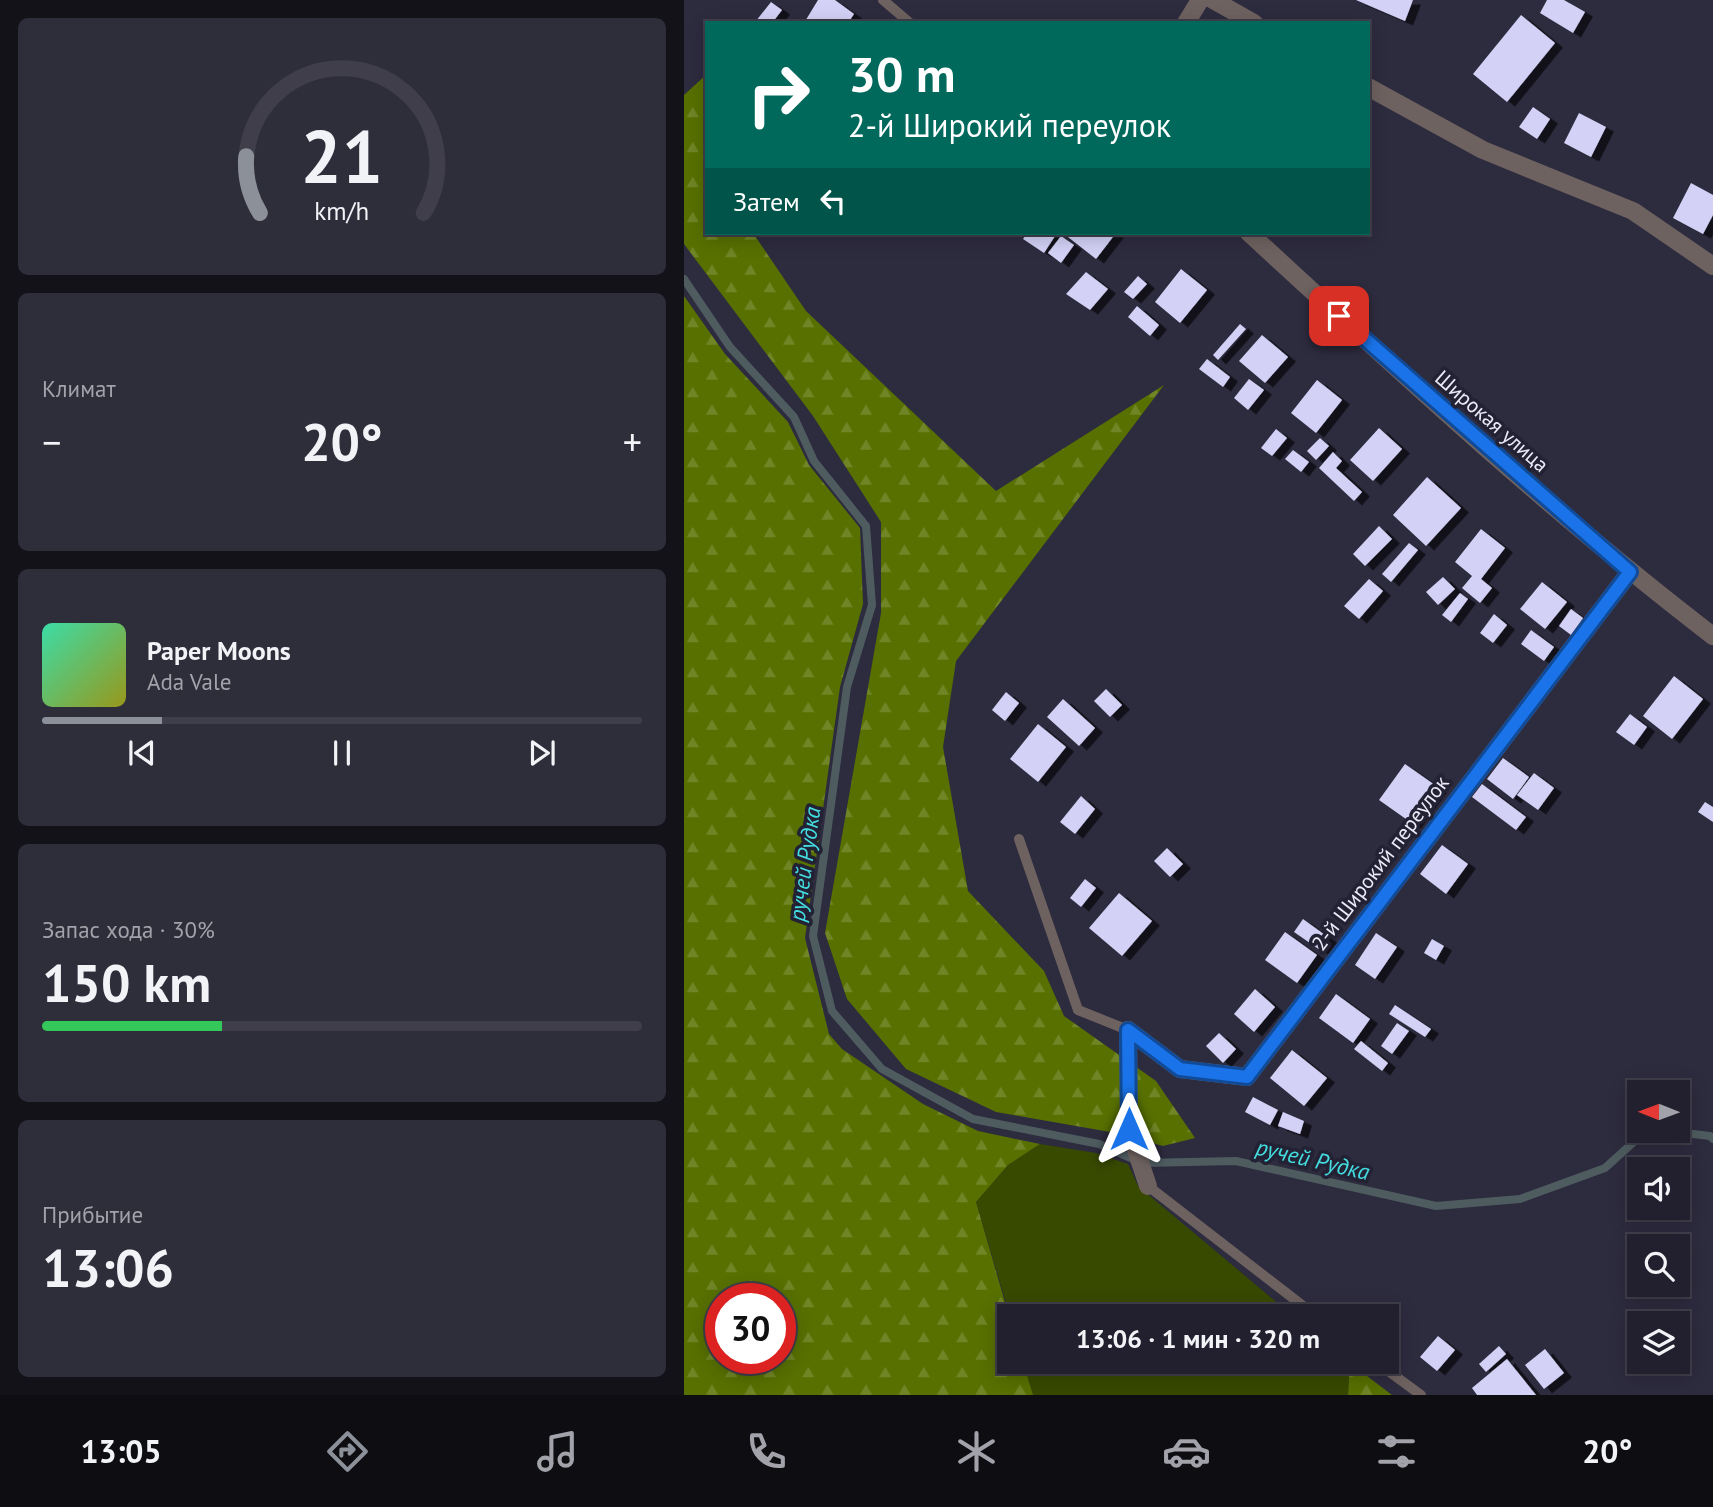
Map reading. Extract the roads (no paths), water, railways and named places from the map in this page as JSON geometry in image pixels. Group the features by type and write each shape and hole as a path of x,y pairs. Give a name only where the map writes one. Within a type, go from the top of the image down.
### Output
{"street":[{"path":"1187,21 1200,0"},
{"path":"1213,0 1250,21"},
{"path":"1370,87 1483,150 1633,211 1713,266"},
{"name":"Широкая улица","path":"1251,235 1375,349 1630,572 1713,636"},
{"name":"2-й Широкий переулок","path":"1128,1030 1180,1069 1247,1077 1630,572"},
{"path":"1128,1030 1129,1129 1148,1186"}],"lane":[{"path":"883,0 908,21"},
{"path":"1019,839 1078,1010 1128,1030"},
{"path":"1148,1186 1300,1304"},
{"path":"1392,1374 1421,1395"}],"waterway":[{"name":"ручей Рудка","path":"684,279 730,347 794,417 814,461 866,526 872,605 847,687 813,936 832,1011 882,1069 973,1119 1099,1144 1142,1163 1236,1161 1436,1206 1520,1199 1605,1168 1633,1143"},
{"name":"ручей Рудка","path":"1690,1134 1710,1136 1713,1139"}]}
